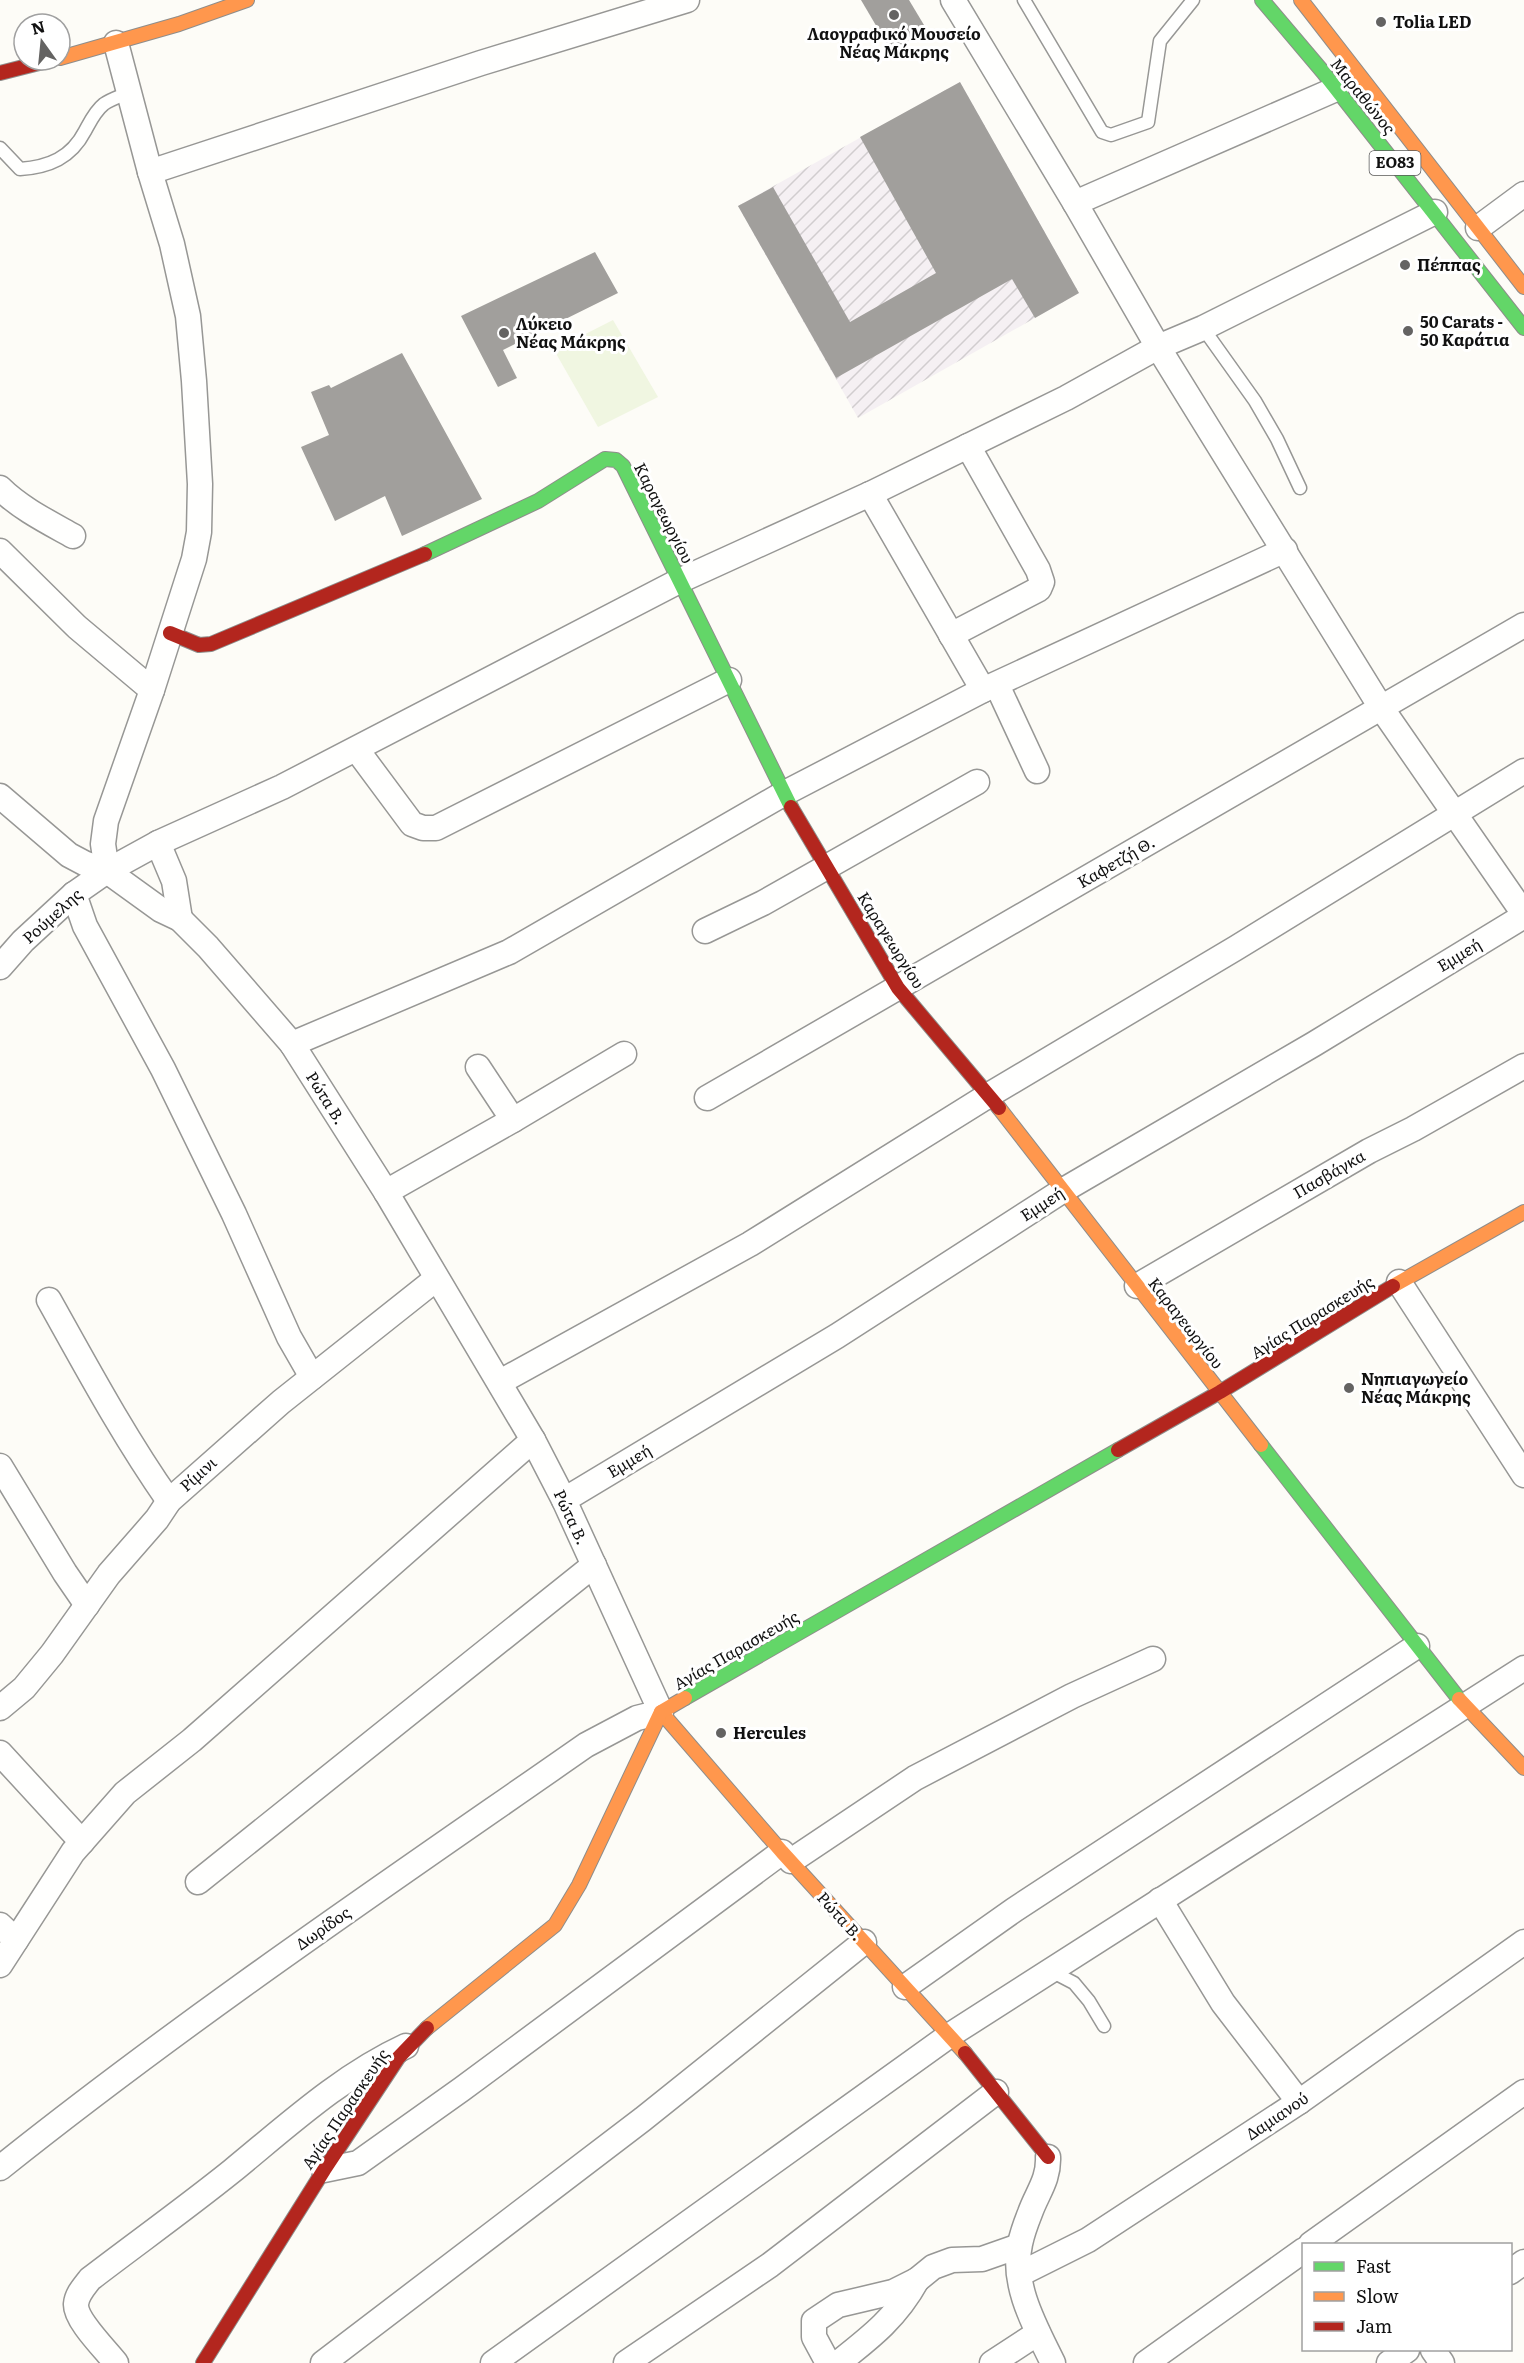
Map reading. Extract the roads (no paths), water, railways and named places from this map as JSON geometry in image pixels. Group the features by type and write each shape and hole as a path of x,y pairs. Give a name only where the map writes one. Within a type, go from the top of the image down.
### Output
{"street":[{"path":"72,55 206,16 247,0"},
{"path":"150,172 481,63 687,0"},
{"path":"953,0 1158,347 1380,706 1524,915"},
{"name":"Μαραθώνος","path":"1262,0 1435,212 1524,328"},
{"name":"Μαραθώνος","path":"1301,0 1524,287"},
{"path":"107,871 103,844 106,821 152,690 194,559 199,532 200,484 188,316 172,244 150,172 116,43"},
{"path":"1075,203 1336,89"},
{"path":"1478,228 1524,194"},
{"name":"Ρούμελης","path":"0,966 23,941 74,894 107,871 158,843 357,750 680,581 870,494 1065,398 1158,347 1203,328 1435,212"},
{"path":"951,635 1040,589 1042,582 1038,570 968,446"},
{"name":"Καραγεωργίου","path":"170,633 199,645 211,644 397,567 492,524 538,501 605,459 616,460 623,466 783,794 898,988 989,1095 1417,1646 1466,1707 1524,1768"},
{"path":"0,488 7,496 73,536"},
{"path":"870,494 951,635 990,688 1037,771"},
{"path":"0,550 77,627 152,690"},
{"path":"292,1044 510,952 783,794 990,688 1285,550"},
{"name":"Καφετζή Θ.","path":"707,1098 1146,846 1380,706 1524,625"},
{"path":"357,750 412,824 423,828 436,828 729,680"},
{"path":"500,1382 750,1244 989,1095 1524,771"},
{"path":"705,931 763,903 976,782"},
{"name":"Ρώτα Β.","path":"0,796 69,855 107,871 161,910 180,919 208,947 292,1044 386,1192 533,1440 564,1500 662,1712 787,1856 950,2035 1048,2157"},
{"path":"158,843 174,880 180,919"},
{"path":"74,894 85,926 163,1069 234,1214 289,1337 312,1377"},
{"name":"Εμμεή","path":"564,1500 837,1336 1062,1191 1314,1044 1524,915"},
{"path":"386,1192 624,1054"},
{"name":"Πασβάγκα","path":"1137,1286 1369,1151 1413,1129 1524,1066"},
{"path":"478,1067 513,1120"},
{"name":"Αγίας Παρασκευής","path":"203,2363 324,2170 398,2058 422,2032 555,1925 579,1885 662,1712 1220,1392 1400,1282 1524,1212"},
{"name":"Ρίμινι","path":"0,1708 24,1688 109,1574 157,1519 169,1501 272,1409 436,1279"},
{"path":"1400,1282 1524,1475"},
{"path":"49,1300 138,1454 169,1501"},
{"path":"0,1965 8,1932 125,1793 192,1740 533,1440"},
{"path":"0,1466 87,1605"},
{"path":"198,1882 594,1565"},
{"path":"905,1987 1014,1910 1417,1646"},
{"path":"324,2170 358,2163 787,1856 915,1778 1072,1696 1153,1659"},
{"path":"493,2363 950,2035 1524,1668"},
{"name":"Δωρίδος","path":"0,2168 189,2023 586,1745 637,1718 662,1712"},
{"path":"0,1753 82,1842"},
{"path":"1160,1900 1223,2003 1299,2102"},
{"path":"323,2363 643,2119 864,1942"},
{"name":"Δαμιανού","path":"1020,2274 1088,2240 1299,2102 1524,1942"},
{"path":"117,2363 81,2321 76,2306 78,2294 90,2279 221,2180 332,2090 381,2058 412,2044"},
{"path":"626,2363 770,2265 996,2092"},
{"path":"1312,2243 1524,2092"},
{"path":"1048,2157 1048,2173 1030,2210 1019,2246 1024,2304 1053,2363"},
{"path":"828,2363 814,2337 814,2320 838,2306 893,2292 917,2280 933,2267 952,2260 982,2259 1019,2246"},
{"path":"1146,2363 1302,2251"},
{"path":"838,2363 882,2328 904,2303 917,2280"},
{"path":"992,2363 1038,2334"},
{"path":"1389,2363 1404,2351"}],"lane":[{"path":"1028,2 1102,132 1111,135 1148,122 1160,41 1192,0"},
{"path":"0,148 20,169 53,164 70,152 81,139 94,114 104,104 130,92"},
{"path":"1203,328 1255,401 1277,439 1300,488"},
{"path":"1051,1971 1074,1983 1089,2001 1104,2026"}],"place":[{"name":"Λαογραφικό Μουσείο Νέας Μάκρης","path":"894,15"},
{"name":"Tolia LED","path":"1381,22"},
{"name":"Πέππας","path":"1405,265"},
{"name":"50 Carats - 50 Καράτια","path":"1408,331"},
{"name":"Λύκειο Νέας Μάκρης","path":"504,333"},
{"name":"Νηπιαγωγείο Νέας Μάκρης","path":"1349,1388"},
{"name":"Hercules","path":"721,1733"}]}
